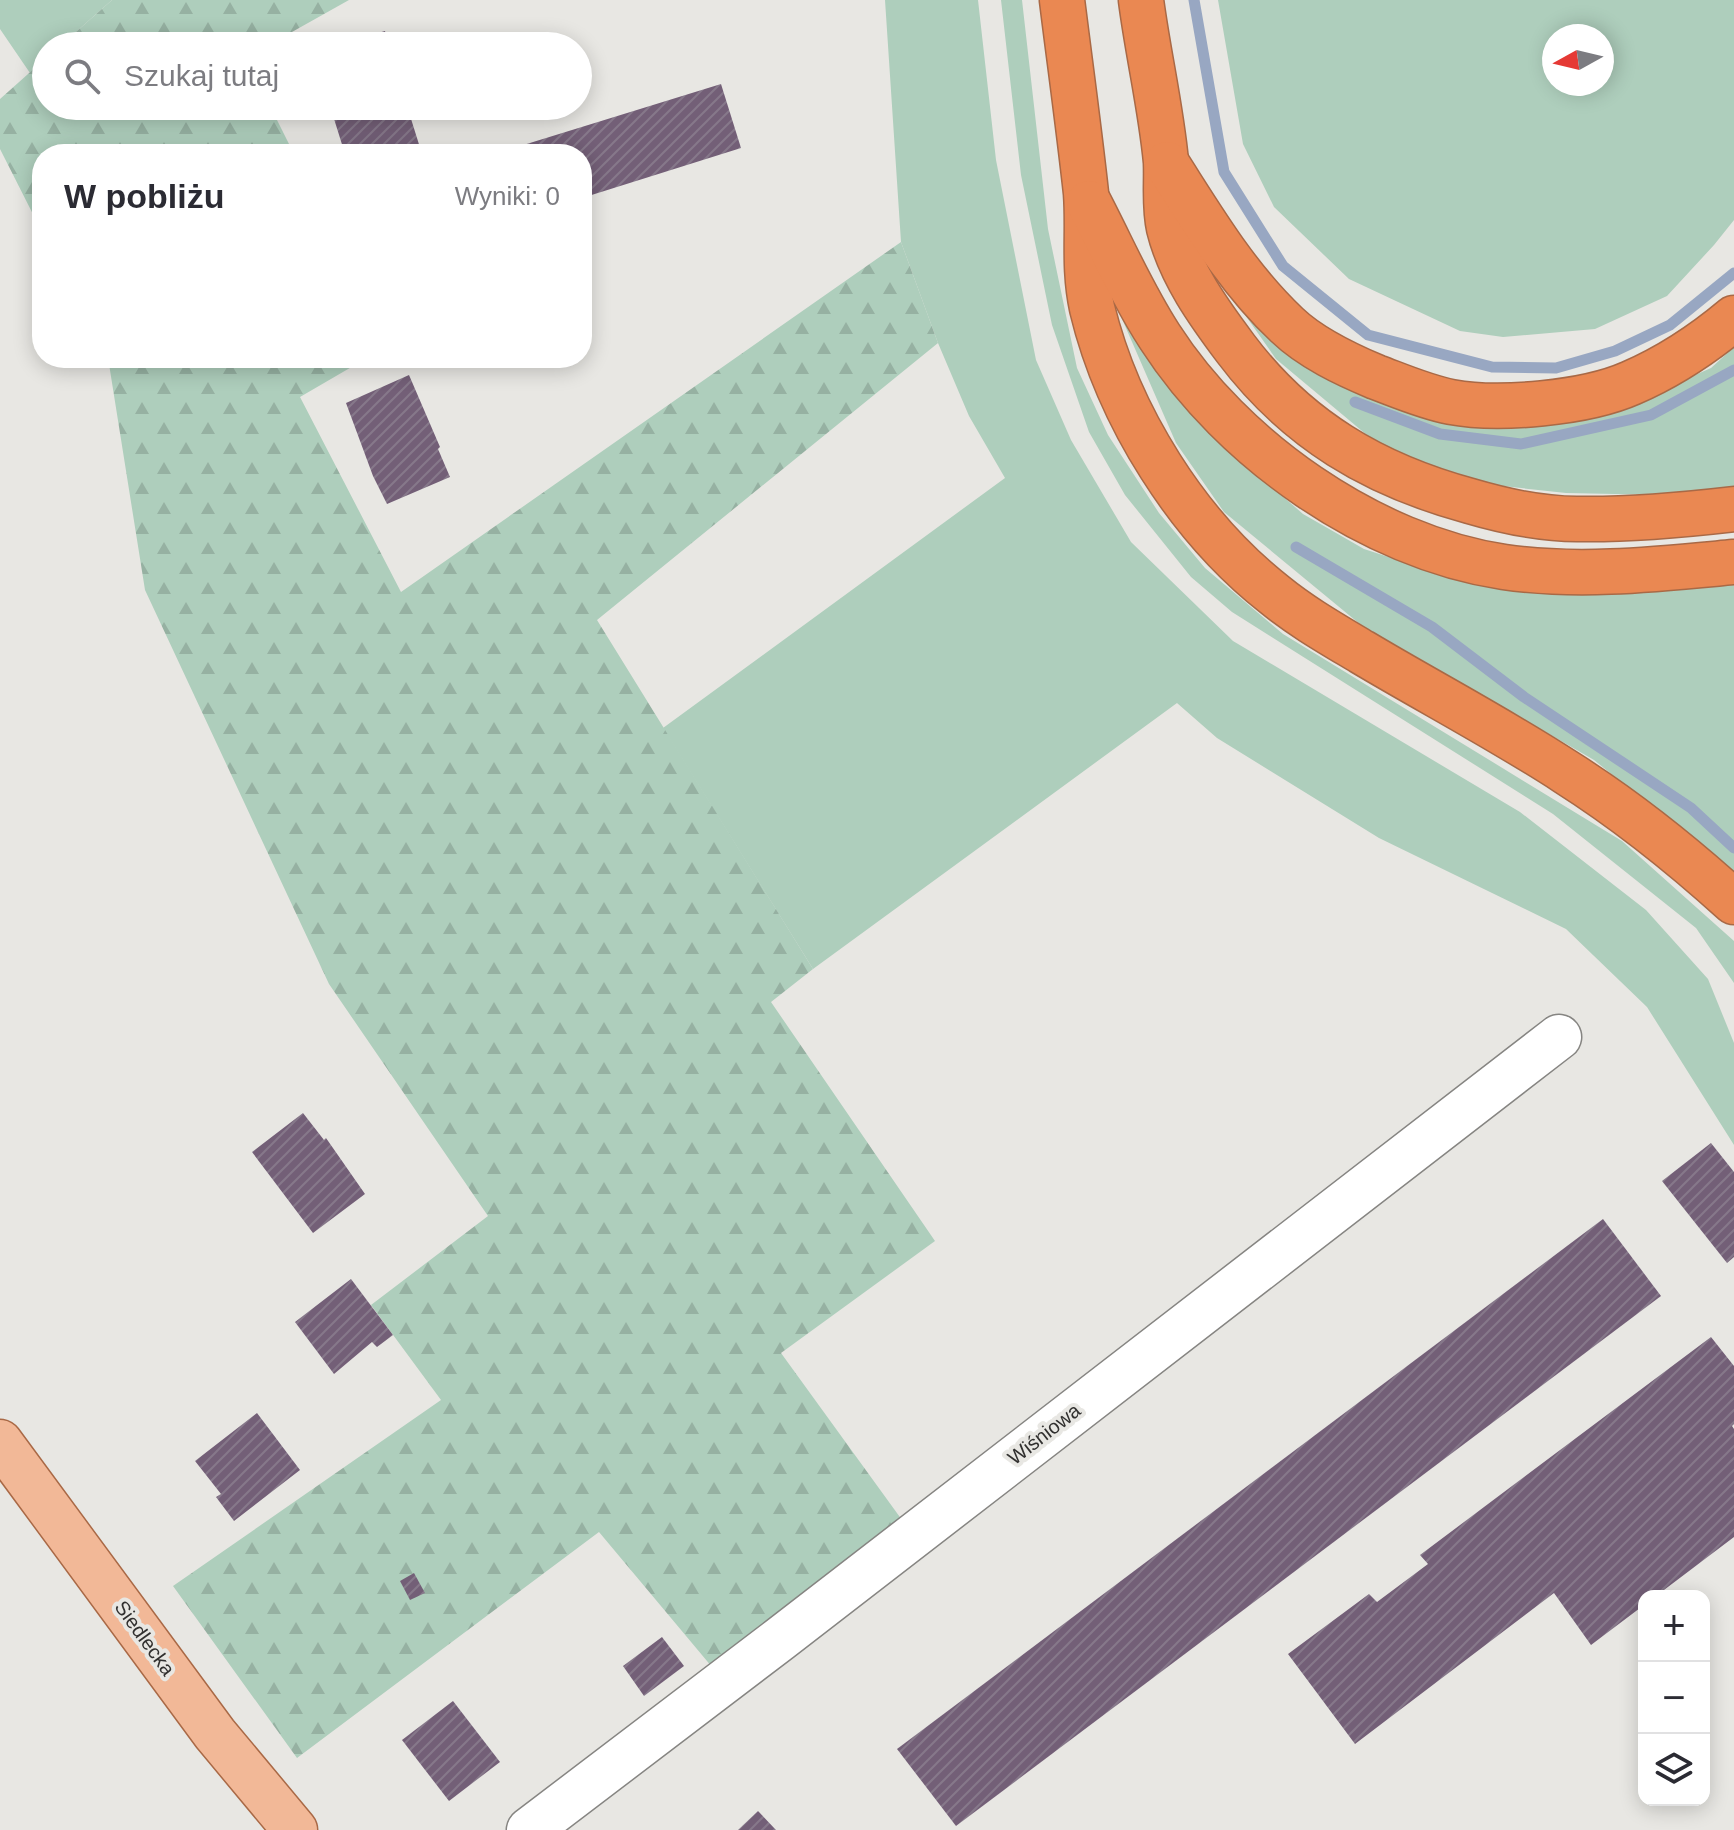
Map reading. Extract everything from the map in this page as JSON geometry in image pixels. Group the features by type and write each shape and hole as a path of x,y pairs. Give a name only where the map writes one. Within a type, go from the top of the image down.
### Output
{"highway":[{"path":"1062,0 1086,197 1085,268 1092,307 1103,348 1125,400 1159,464 1183,500 1226,549 1273,594 1315,623 1565,771 1635,818 1734,902"},
{"path":"1141,0 1166,162 1169,229 1185,271 1216,322 1246,362 1301,419 1379,470 1431,491 1498,509 1574,520 1650,518 1734,509"},
{"path":"1166,162 1250,287 1289,327 1342,363 1401,387 1451,402 1506,405 1569,400 1630,384 1703,344 1734,318"},
{"path":"1086,197 1160,338 1223,417 1301,482 1353,513 1395,535 1503,567 1582,571 1657,569 1734,562"}],"main road":[{"name":"Siedlecka","path":"0,1442 215,1734 295,1830"}],"street":[{"name":"Wiśniowa","path":"529,1830 1559,1037"}],"green space":[{"path":"0,0 112,0 76,32 32,32 30,73 0,29"},
{"path":"112,0 349,0 292,32 76,32"},
{"path":"885,0 978,0 996,160 1036,360 1071,440 1131,542 1233,641 1520,812 1646,910 1708,979 1734,1043 1734,1145 1647,1007 1566,929 1379,838 1217,738 1177,703 813,969 663,728 1005,478 969,416 901,242"},
{"path":"1001,0 1022,0 1048,229 1077,368 1108,435 1159,513 1205,568 1283,634 1622,841 1734,941 1734,983 1696,928 1553,814 1232,612 1191,577 1125,495 1089,432 1052,325 1021,175"},
{"path":"1218,0 1734,0 1734,220 1667,296 1595,329 1503,337 1460,331 1349,279 1274,207 1243,144"},
{"path":"32,70 32,120 277,120 289,144 32,144 32,212 0,149 0,99"},
{"path":"901,242 938,343 597,620 813,969 771,1002 935,1241 781,1353 902,1520 712,1667 599,1532 297,1758 173,1586 441,1400 371,1305 488,1216 329,984 145,590 110,368 350,368 300,397 401,592"},
{"path":"1203,255 1368,397 1621,408 1711,368 1734,347 1734,487 1664,495 1566,493 1475,483 1380,446 1276,359"},
{"path":"1119,312 1209,432 1303,514 1364,549 1471,584 1655,592 1734,585 1734,879 1693,840 1594,760 1361,625 1224,512 1176,443"}],"building":[{"path":"721,84 741,148 592,195 592,144 526,144"},
{"path":"334,120 411,120 419,144 342,144"},
{"path":"409,375 450,477 387,504 373,476 346,403"},
{"path":"303,1113 324,1140 326,1138 365,1194 313,1233 252,1152"},
{"path":"1711,1143 1734,1172 1734,1257 1727,1263 1662,1181"},
{"path":"1603,1219 1661,1296 956,1826 897,1749"},
{"path":"351,1279 393,1335 377,1347 372,1342 334,1374 295,1322"},
{"path":"1711,1337 1734,1366 1734,1537 1664,1590 1638,1590 1638,1610 1591,1645 1554,1593 1355,1744 1288,1654 1369,1594 1377,1602 1428,1564 1420,1555"},
{"path":"257,1413 300,1470 234,1521 216,1497 221,1494 195,1461"},
{"path":"414,1573 425,1593 410,1600 400,1581"},
{"path":"662,1637 684,1666 644,1696 623,1666"},
{"path":"453,1701 500,1762 449,1801 402,1740"},
{"path":"758,1811 776,1830 738,1830"}],"waterway":[{"path":"1194,0 1224,172 1283,266 1368,335 1492,367 1556,368 1615,351 1670,325 1734,273"},
{"path":"1355,402 1440,434 1521,444 1651,415 1734,370"},
{"path":"1296,547 1432,627 1524,697 1691,808 1734,848"}]}
